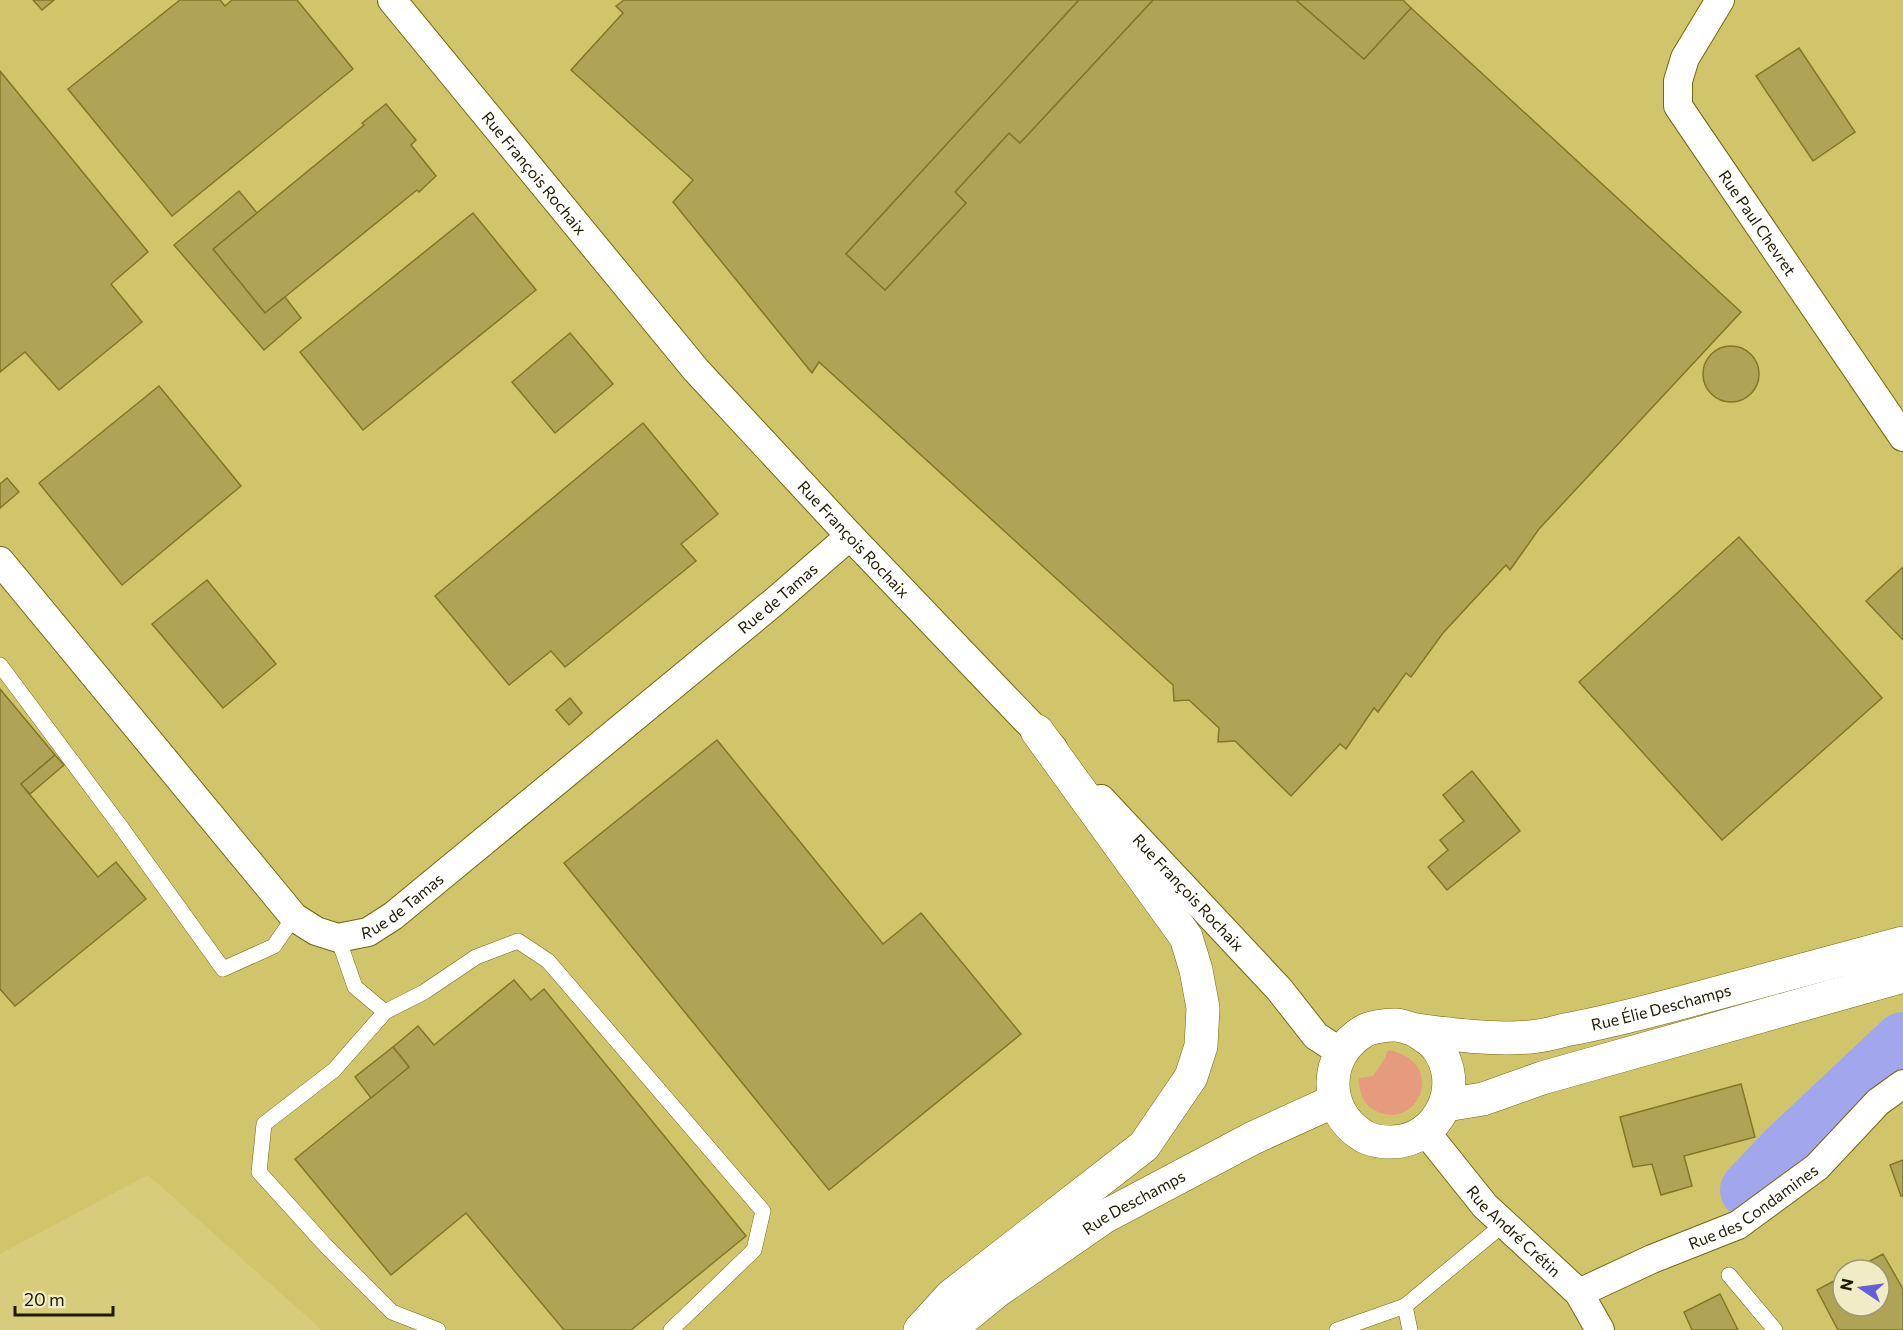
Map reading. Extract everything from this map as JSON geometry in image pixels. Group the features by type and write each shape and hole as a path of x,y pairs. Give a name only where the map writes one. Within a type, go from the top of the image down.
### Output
{"main road":[{"path":"920,1330 951,1296 1144,1146 1191,1077 1201,1046 1203,1008 1196,970 1186,938 1037,731"},
{"name":"Rue Élie Deschamps","path":"1415,1030 1498,1038 1543,1035 1602,1024 1903,942"},
{"path":"1446,1105 1483,1098 1554,1075 1903,976"},
{"path":"1395,1025 1415,1030 1436,1045 1446,1063 1450,1084 1446,1105 1432,1126 1416,1138 1402,1142 1382,1143 1362,1136 1343,1119 1334,1101 1331,1086 1335,1065 1349,1042 1366,1030 1395,1025"},
{"name":"Rue Deschamps","path":"949,1330 997,1291 1104,1217 1253,1138 1334,1101"}],"street":[{"name":"Rue François Rochaix","path":"392,0 696,370 1279,989 1316,1036 1342,1053"},
{"name":"Rue Paul Chevret","path":"1720,0 1685,58 1678,81 1678,106 1903,437"},
{"name":"Rue de Tamas","path":"0,561 294,917 316,931 338,938 368,932 393,916 774,602 850,536"},
{"name":"Rue des Condamines","path":"1579,1293 1652,1259 1738,1225 1817,1167 1878,1102 1903,1084"},
{"name":"Rue André Crétin","path":"1425,1131 1485,1206 1579,1293 1600,1330"}],"lane":[{"path":"0,665 223,969 274,946 294,917"},
{"path":"338,938 355,987 385,1012"},
{"path":"438,1330 392,1312 326,1246 259,1172 264,1124 334,1070 385,1012 424,992 476,957 518,941 548,961 763,1211 754,1250 671,1330"},
{"path":"1336,1330 1405,1306 1505,1223"},
{"path":"1729,1275 1775,1330"},
{"path":"1405,1306 1410,1330"}],"shaded area":[{"path":"0,0 1903,0 1903,1330 322,1330 148,1175 0,1254"},
{"path":"1388,1050 1407,1057 1418,1068 1422,1081 1420,1094 1414,1105 1403,1112 1389,1115 1374,1110 1367,1104 1361,1092 1359,1078 1373,1076"}],"building":[{"path":"33,0 54,0 42,10"},
{"path":"180,0 220,0 225,6 232,0 297,0 353,69 172,216 68,89"},
{"path":"624,0 1079,0 846,254 885,290 966,203 955,192 1009,133 1020,143 1153,0 1296,0 1364,59 1411,8 1741,312 1539,529 1510,570 1506,565 1443,633 1411,677 1406,673 1378,712 1374,708 1346,749 1340,744 1291,796 1235,741 1218,742 1219,728 1189,700 1174,701 1173,685 819,362 812,373 673,202 693,180 571,70 623,13 616,6"},
{"path":"1079,0 1153,0 1020,143 1009,133 955,192 966,203 885,290 846,254"},
{"path":"1296,0 1403,0 1411,8 1364,59"},
{"path":"1799,48 1855,132 1813,161 1756,76"},
{"path":"0,71 148,252 111,284 142,322 59,390 25,352 0,372"},
{"path":"386,104 416,140 411,145 436,176 419,192 417,190 265,313 213,249 364,125 362,123"},
{"path":"239,191 257,213 213,249 265,313 285,297 301,318 264,350 174,245"},
{"path":"473,213 536,290 363,430 300,352"},
{"path":"570,333 613,384 555,433 512,382"},
{"path":"1731,346 1742,348 1751,354 1757,363 1759,374 1757,385 1751,394 1742,400 1731,402 1720,400 1711,394 1705,385 1703,374 1705,363 1711,354 1720,348"},
{"path":"159,386 241,486 122,585 39,483"},
{"path":"643,423 718,514 681,544 696,561 565,667 551,651 509,685 435,596"},
{"path":"7,478 19,492 0,508 0,484"},
{"path":"1739,537 1882,698 1722,840 1579,682"},
{"path":"1903,567 1903,640 1866,601"},
{"path":"207,580 276,664 223,708 152,624"},
{"path":"0,689 55,755 21,784 98,877 116,862 146,899 15,1006 0,989"},
{"path":"570,698 582,713 569,725 556,710"},
{"path":"717,740 883,944 921,913 1021,1034 829,1190 564,863"},
{"path":"55,755 64,765 30,794 21,784"},
{"path":"1472,771 1520,831 1447,890 1428,867 1448,850 1440,840 1464,821 1443,795"},
{"path":"514,980 531,1000 544,989 746,1236 631,1330 564,1330 466,1213 391,1275 295,1159 409,1067 393,1047 418,1026 434,1045"},
{"path":"393,1047 409,1067 371,1098 355,1077"},
{"path":"1741,1084 1755,1137 1684,1156 1692,1186 1661,1195 1652,1164 1633,1167 1620,1117"},
{"path":"1903,1160 1903,1196 1901,1196 1890,1165"},
{"path":"1891,1268 1903,1289 1903,1330 1838,1330 1832,1318 1891,1318"},
{"path":"1831,1282 1831,1317 1817,1290"},
{"path":"1720,1294 1738,1330 1692,1330 1684,1312"}],"waterway":[{"path":"1749,1190 1786,1151 1903,1041"}]}
